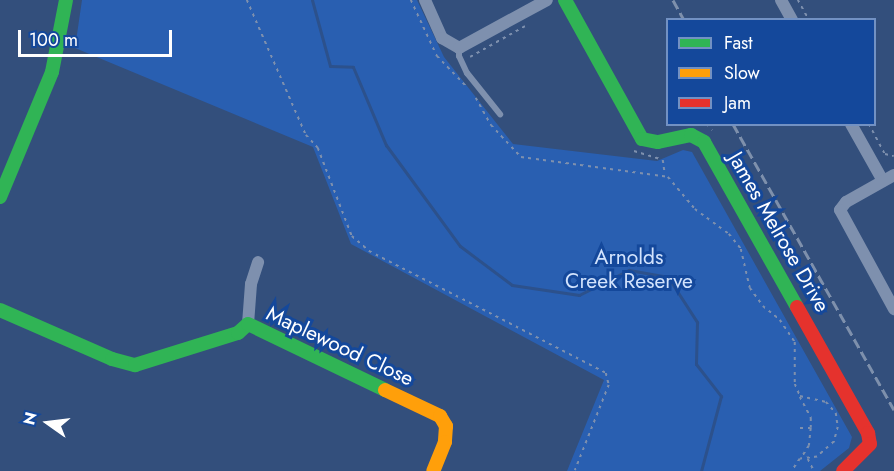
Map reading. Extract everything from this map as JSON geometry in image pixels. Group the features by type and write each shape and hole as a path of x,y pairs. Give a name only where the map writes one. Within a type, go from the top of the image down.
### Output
{"street":[{"path":"0,197 51,72 66,0"},
{"path":"425,0 442,38 459,48 547,0"},
{"name":"James Melrose Drive","path":"565,0 642,139 658,142 691,135 704,142 868,433 870,444 863,454 843,471"},
{"path":"781,0 791,18"},
{"path":"852,126 888,178 846,202 840,210 894,309"},
{"path":"248,324 251,284 258,262"},
{"name":"Maplewood Close","path":"0,310 112,359 135,365 238,333 248,324 440,416 447,426 445,441 433,471"}],"lane":[{"path":"459,48 461,62 500,114"}],"path":[{"path":"247,0 306,135 318,148 352,236 369,251 606,373 609,385 575,471"},
{"path":"411,0 437,56 454,77 472,90 491,125 521,157 668,177 695,209 729,234 741,249 750,288 763,306 780,320 795,342 795,384 811,428 808,446 792,471"},
{"path":"798,0 808,18"},
{"path":"461,62 534,21"},
{"path":"870,126 885,154 894,156"},
{"path":"800,396 826,402 836,412 838,427 826,451 808,459 800,459"},
{"path":"800,428 811,428"},
{"path":"808,459 814,471"}],"green space":[{"name":"Arnolds Creek Reserve","path":"82,0 417,0 444,57 513,144 657,161 683,150 692,152 852,437 849,448 820,471 567,471 604,380 351,244 313,147 75,48"}],"waterway":[{"path":"312,0 330,66 353,67 386,145 460,246 512,285 579,295 629,270 668,277 697,322 696,364 721,396 701,471"}],"railway":[{"path":"673,0 683,18"},
{"path":"734,126 894,410"}],"traffic: fast":[{"path":"0,197 52,72 66,0"},
{"path":"565,0 642,139 658,142 691,135 704,142 797,307"},
{"path":"0,310 112,359 135,365 238,333 248,324 385,390"}],"traffic: slow":[{"path":"385,390 440,416 446,426 445,442 433,471"}],"traffic: jam":[{"path":"797,307 868,433 870,444 843,471"}]}
